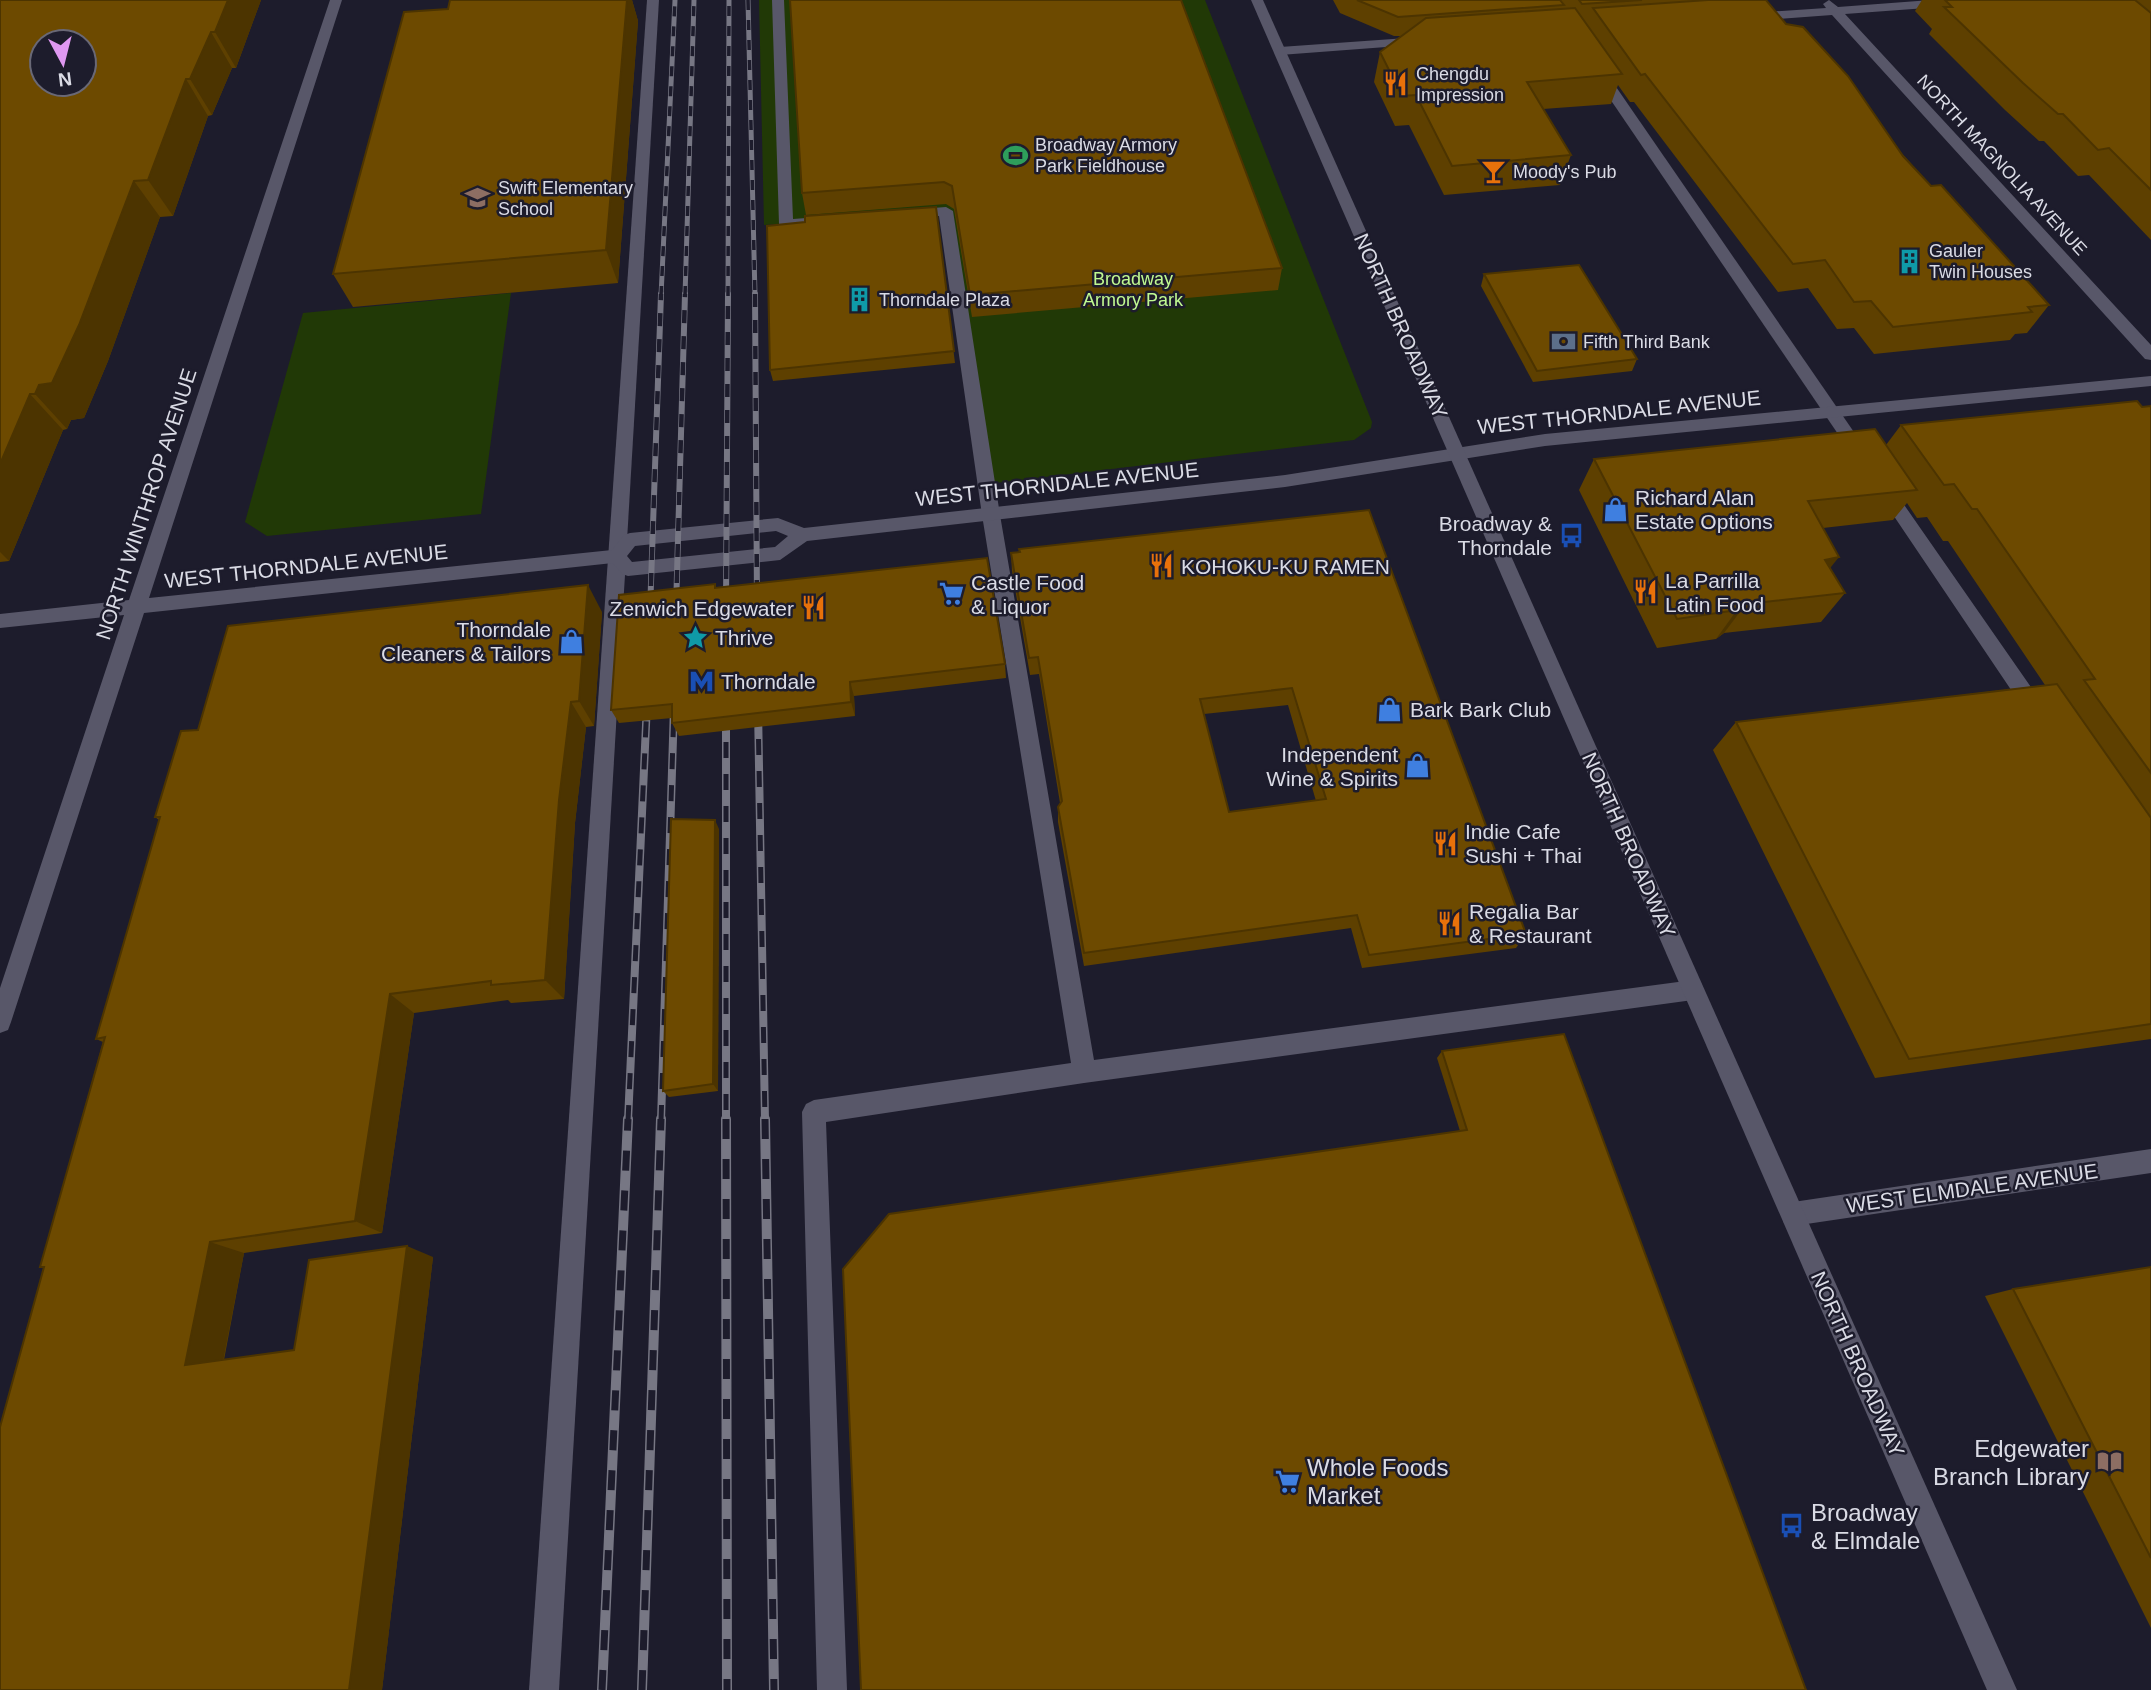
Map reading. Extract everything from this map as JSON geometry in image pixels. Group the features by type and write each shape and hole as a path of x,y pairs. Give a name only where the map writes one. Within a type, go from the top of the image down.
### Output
{"street":[{"name":"NORTH WINTHROP AVENUE","path":"0,1023 336,0"},
{"path":"544,1690 653,0"},
{"path":"778,0 786,224 852,218"},
{"name":"NORTH BROADWAY","path":"1257,0 2002,1690"},
{"path":"1735,18 1830,5 1981,0"},
{"name":"NORTH MAGNOLIA AVENUE","path":"1830,5 2151,355"},
{"path":"1280,51 1439,40"},
{"path":"1590,58 2049,730"},
{"path":"892,215 946,211 991,515 1084,1072"},
{"name":"WEST THORNDALE AVENUE","path":"0,621 617,556 630,540 778,524 802,535 1286,481 1545,440 2151,381"},
{"name":"WEST THORNDALE AVENUE","path":"617,556 628,569 780,553 802,535"},
{"path":"832,1690 814,1112 1084,1072 1693,990"},
{"name":"WEST ELMDALE AVENUE","path":"1793,1214 2151,1161"}],"green space":[{"name":"Broadway Armory Park","path":"759,0 1205,0 1372,422 1371,428 1354,440 987,484 946,211 764,225"},
{"path":"511,293 481,514 267,536 245,522 303,313"}],"building":[{"path":"0,0 228,0 215,32 211,32 190,79 186,79 148,180 134,181 79,325 52,383 39,385 35,394 30,394 0,464"},
{"path":"450,0 627,0 606,250 333,274 404,12 448,9"},
{"name":"Broadway Armory Park Fieldhouse","path":"790,0 1181,0 1282,268 970,295 952,186 944,182 802,193"},
{"path":"1357,0 1560,0 1564,5 1398,17"},
{"path":"1579,0 1642,0 1582,4"},
{"path":"1708,0 1766,0 1786,24 1803,27 1848,76 1903,156 1931,186 1941,185 2049,305 2028,307 2032,312 1893,327 1871,301 1854,302 1825,260 1793,264 1645,74 1641,75 1593,8"},
{"path":"1945,0 2135,0 2151,13 2151,190 2109,148 2098,150 2063,114 2058,114 2023,83 1944,7 1952,7"},
{"path":"1575,8 1622,74 1527,82 1571,155 1452,166 1416,95 1402,96 1380,52 1426,18"},
{"name":"Thorndale Plaza","path":"936,207 954,351 770,370 767,226 805,222 805,216"},
{"name":"Fifth Third Bank","path":"1579,265 1637,359 1537,371 1484,274"},
{"path":"2137,401 2142,407 2151,406 2151,773 2084,680 2095,679 1977,509 1972,509 1954,484 1944,485 1901,425"},
{"path":"1875,429 1917,490 1808,501 1839,557 1825,560 1845,593 1746,604 1737,610 1677,619 1594,459"},
{"path":"1369,510 1526,934 1369,955 1357,915 1084,953 1058,807 1062,801 1038,657 1029,658 1011,553 1020,552 1019,549","holes":["1292,688 1326,799 1229,812 1200,699"]},
{"path":"987,558 1005,664 850,682 851,702 672,723 672,704 611,710 619,595 715,584 715,588"},
{"path":"588,585 579,701 571,702 559,800 545,980 491,985 491,981 390,994 355,1221 210,1242 185,1365 294,1350 309,1260 407,1246 349,1690 0,1690 0,1427 44,1267 40,1267 105,1037 96,1039 160,817 155,817 181,731 198,730 228,626"},
{"path":"2057,684 2151,818 2151,1024 1909,1059 1736,722"},
{"path":"671,819 715,820 713,1084 663,1091"},
{"name":"Whole Foods Market","path":"1564,1034 1806,1690 861,1690 843,1269 889,1214 1467,1130 1442,1051"},
{"name":"Edgewater Branch Library","path":"2151,1267 2151,1558 2013,1289"}],"railway":[{"path":"661,296 675,0"},
{"path":"685,296 694,0"},
{"path":"728,296 729,0"},
{"path":"748,0 755,296"},
{"path":"650,612 661,294"},
{"path":"676,609 685,294"},
{"path":"726,605 728,294"},
{"path":"755,294 757,602"},
{"path":"628,1121 647,703"},
{"path":"661,1121 674,707"},
{"path":"758,707 765,1121"},
{"path":"726,710 726,1119"},
{"path":"602,1690 628,1119"},
{"path":"642,1690 661,1119"},
{"path":"726,1119 727,1690"},
{"path":"765,1119 774,1690"}],"place":[{"name":"Chengdu Impression","path":"1396,84"},
{"name":"Broadway Armory Park Fieldhouse","path":"1015,155"},
{"name":"Moody's Pub","path":"1493,172"},
{"name":"Swift Elementary School","path":"478,198"},
{"name":"Gauler Twin Houses","path":"1909,261"},
{"name":"Thorndale Plaza","path":"859,300"},
{"name":"Fifth Third Bank","path":"1563,342"},
{"name":"Richard Alan Estate Options","path":"1615,509"},
{"name":"Broadway & Thorndale","path":"1572,535"},
{"name":"KOHOKU-KU RAMEN","path":"1161,566"},
{"name":"La Parrilla Latin Food","path":"1645,592"},
{"name":"Castle Food & Liquor","path":"951,594"},
{"name":"Zenwich Edgewater","path":"814,608"},
{"name":"Thrive","path":"695,637"},
{"name":"Thorndale Cleaners & Tailors","path":"571,641"},
{"name":"Thorndale","path":"701,681"},
{"name":"Bark Bark Club","path":"1390,709"},
{"name":"Independent Wine & Spirits","path":"1418,766"},
{"name":"Indie Cafe Sushi + Thai","path":"1445,843"},
{"name":"Regalia Bar & Restaurant","path":"1449,923"},
{"name":"Edgewater Branch Library","path":"2109,1462"},
{"name":"Whole Foods Market","path":"1287,1481"},
{"name":"Broadway & Elmdale","path":"1791,1526"}]}
